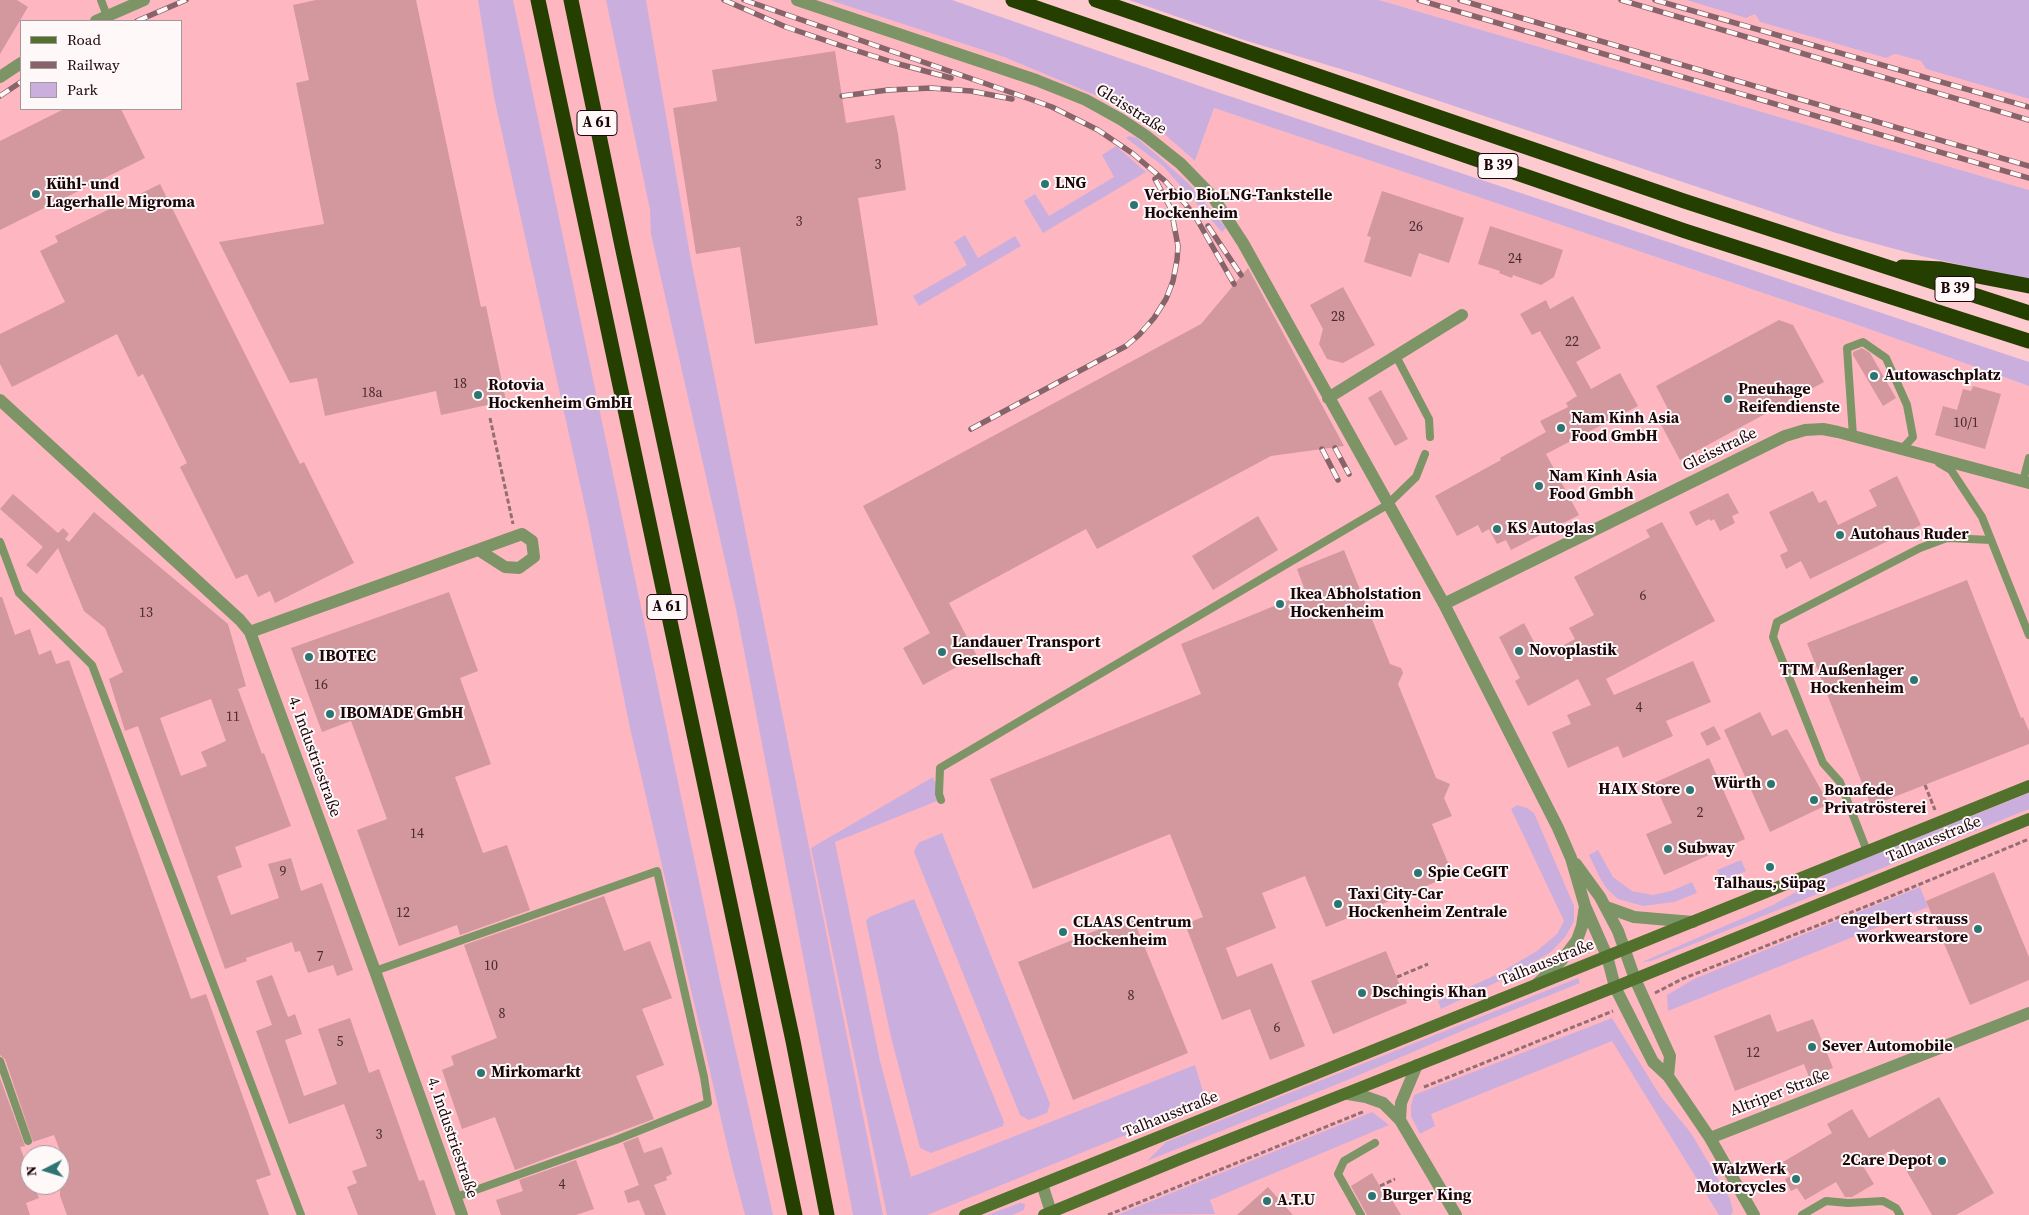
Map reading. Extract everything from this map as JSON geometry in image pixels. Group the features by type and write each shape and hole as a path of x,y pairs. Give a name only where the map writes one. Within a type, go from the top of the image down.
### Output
{"highway":[{"name":"A 61","path":"538,0 743,965 794,1215"},
{"name":"A 61","path":"571,0 793,1041 827,1215"},
{"name":"B 39","path":"1013,0 1685,231 2029,341"},
{"name":"B 39","path":"1096,0 1675,198 2029,313"},
{"name":"B 39","path":"1880,266 1941,268 2029,286"}],"main road":[{"name":"Talhausstraße","path":"965,1215 2029,786"},
{"name":"Talhausstraße","path":"1049,1214 1185,1157 1348,1094 2029,819"}],"street":[{"path":"101,19 144,0"},
{"name":"Gleisstraße","path":"797,0 1086,100 1146,136 1181,164 1213,197 1243,243 1387,505 1444,604 1571,858 1606,907 1618,931 1635,979 1670,1056 1668,1076"},
{"path":"0,77 20,65"},
{"path":"1328,398 1462,314"},
{"name":"4. Industriestraße","path":"0,400 240,620 250,632 375,971 462,1215"},
{"name":"Gleisstraße","path":"1444,604 1785,436 1805,430 1823,429 1853,436 2026,482"},
{"path":"250,632 480,551 522,534 532,541 534,557 519,568 505,567 480,551"},
{"name":"Gleisstraße","path":"1571,858 1585,906 1607,956 1615,987 1624,1007 1653,1062 1668,1076 1710,1138 1754,1215"},
{"path":"1536,985 1562,960 1577,940 1582,926 1585,906"},
{"path":"1606,907 1634,917 1692,922"},
{"name":"Altriper Straße","path":"1710,1138 2029,1013"},
{"path":"1400,1120 1401,1103 1417,1065"},
{"path":"1348,1094 1366,1097 1383,1103 1400,1120 1456,1215"},
{"path":"1042,1184 1049,1214"}],"lane":[{"path":"100,0 101,19"},
{"path":"1853,436 1847,348 1863,342 1886,358 1907,405 1913,437 1902,449"},
{"path":"1396,356 1429,419 1430,437"},
{"path":"941,800 939,794 940,768 1387,505 1416,477 1425,454"},
{"path":"1932,457 1951,470 1982,517 2029,635"},
{"path":"2026,482 2029,458"},
{"path":"1867,851 1840,782 1823,763 1773,637 1777,622 1920,548 1948,538 1991,540"},
{"path":"0,542 19,593 92,666 301,1215"},
{"path":"375,971 657,871 704,1077 708,1103 616,1140 456,1197"},
{"path":"0,1061 28,1141"},
{"path":"1361,1215 1338,1174 1344,1161 1375,1143"},
{"path":"1802,1215 1826,1201 1848,1203 1883,1201 1896,1208 1900,1215"}],"path":[{"path":"490,418 516,537"},
{"path":"1925,784 1940,822"},
{"path":"1644,998 1682,979 1872,904 2029,839"},
{"path":"1396,977 1428,964"},
{"path":"1404,1095 1624,1007"},
{"path":"1108,1215 1383,1103"},
{"path":"1380,1186 1395,1178"}],"shaded area":[{"path":"0,0 829,0 1004,57 1119,105 1164,134 1195,161 1214,108 1852,323 2029,386 2029,1215 0,1215"},
{"path":"1379,0 1686,0 1746,18 1755,14 1760,22 1886,58 1895,54 1921,61 1926,69 2029,99 2029,190"}],"green space":[{"path":"478,0 513,0 720,981 773,1215 745,1215 732,1166 630,728 588,520 494,97"},
{"path":"606,0 646,0 690,255 883,1215 853,1215 736,609 651,234 650,210"},
{"path":"829,0 952,0 1214,91 2029,362 2029,386 1852,323 1214,108 1195,161 1164,134 1119,105 1004,57"},
{"path":"1129,0 1379,0 2029,190 2029,280 1921,256 1836,233 1361,75 1247,41"},
{"path":"1686,0 2029,0 2029,99 1926,69 1921,61 1895,54 1886,58 1760,22 1755,14 1746,18"},
{"path":"1129,136 1137,138 1189,184 1226,228 1222,232 1163,166 1126,138"},
{"path":"1116,146 1146,172 1043,233 1024,201 1035,194 1049,216 1114,177 1102,155"},
{"path":"965,235 978,258 1015,236 1021,246 919,306 913,296 967,265 954,242"},
{"path":"933,777 942,799 835,842 880,1061 911,1177 1195,1065 1204,1095 1200,1105 927,1215 887,1215 811,848"},
{"path":"2029,793 2029,809 1651,961 1642,962 1773,905 1829,873"},
{"path":"1517,805 1527,808 1534,813 1574,906 1574,921 1566,936 1551,952 1516,973 1441,1009 1438,1001 1496,975 1537,951 1557,934 1564,921 1511,809"},
{"path":"942,833 1050,1104 1047,1113 1029,1120 1020,1115 914,852 918,843"},
{"path":"1598,850 1613,877 1632,891 1653,895 1671,891 1692,882 1697,893 1674,902 1643,906 1618,899 1607,889 1589,855"},
{"path":"1741,860 1746,871 1722,881 1717,870"},
{"path":"1920,887 1928,907 1668,1011 1667,995 1694,979"},
{"path":"914,899 1004,1122 1003,1126 931,1153 920,1148 891,1037 866,921 869,917"},
{"path":"1578,978 1580,983 1147,1161 1166,1142"},
{"path":"1612,1018 1661,1097 1691,1133 1730,1199 1733,1211 1731,1215 1719,1215 1612,1041 1431,1114 1435,1126 1420,1134 1411,1116 1414,1095"},
{"path":"1372,1112 1389,1125 1210,1200 1215,1214 1117,1215"},
{"path":"1020,1203 1025,1204 1024,1210 1012,1215 987,1215"}],"building":[{"path":"0,0 17,0 28,7 0,54"},
{"path":"316,0 416,0 481,307 486,306 506,401 441,415 436,391 325,416 317,378 290,383 219,242 324,224 296,83 309,80 293,5"},
{"path":"835,51 846,123 894,115 898,134 906,190 858,198 878,325 755,344 740,247 696,254 673,108 717,101 712,70"},
{"name":"Kühl- und Lagerhalle Migroma","path":"62,110 121,110 145,158 0,230 0,141"},
{"path":"160,184 300,464 304,462 354,563 275,603 270,591 258,597 247,574 236,579 180,467 187,463 143,374 138,377 117,334 12,387 0,364 0,334 65,302 40,251 58,242 55,236"},
{"path":"1382,191 1464,218 1449,263 1419,253 1411,277 1364,262 1371,237 1367,236"},
{"path":"1490,226 1563,250 1554,277 1541,285 1513,275 1512,278 1499,273 1500,271 1478,264"},
{"path":"1248,268 1344,446 1271,456 1097,549 1086,529 949,603 977,656 923,685 903,648 930,633 863,506 1201,324"},
{"path":"1343,287 1375,345 1343,363 1327,359 1319,344 1323,329 1310,305"},
{"path":"1573,296 1601,348 1576,362 1591,389 1620,373 1638,406 1546,454 1579,515 1511,550 1506,540 1497,544 1489,529 1482,533 1478,525 1457,536 1435,496 1501,460 1500,458 1546,432 1540,421 1568,407 1566,403 1577,396 1540,331 1532,335 1520,314 1546,300 1550,309"},
{"name":"Pneuhage Reifendienste","path":"1779,320 1793,325 1824,382 1680,460 1657,417 1669,411 1656,386"},
{"name":"Autowaschplatz","path":"1862,348 1870,353 1896,398 1883,406 1853,355 1853,352"},
{"path":"1973,386 2001,394 1985,449 1935,435 1943,406 1957,410 1963,389 1971,391"},
{"path":"1381,390 1408,439 1395,446 1368,398"},
{"name":"Autohaus Ruder","path":"1897,476 1921,525 1810,579 1801,561 1786,569 1780,555 1788,551 1769,512 1813,491 1819,503 1826,500 1838,525 1877,506 1869,490"},
{"path":"1728,493 1739,513 1732,516 1735,523 1720,531 1714,519 1711,521 1709,519 1696,526 1689,512"},
{"path":"13,494 58,533 63,528 69,534 65,539 69,542 94,512 228,624 246,686 238,689 291,826 235,847 242,867 217,876 231,915 279,898 268,864 291,858 301,891 322,883 353,970 337,976 333,965 308,973 300,951 295,952 292,942 246,958 247,961 225,969 138,726 125,731 109,679 123,672 105,628 84,611 58,548 37,574 26,565 43,547 0,509","holes":["211,699 226,741 201,752 207,766 181,776 160,718"]},
{"path":"1258,516 1278,550 1213,590 1192,556"},
{"path":"1662,522 1715,621 1606,679 1614,695 1693,661 1711,702 1666,721 1673,736 1623,758 1618,746 1568,768 1552,732 1571,724 1567,715 1591,705 1578,679 1528,706 1515,681 1520,678 1499,637 1524,623 1542,657 1575,639 1569,628 1594,615 1574,577 1650,537 1646,530"},
{"path":"1344,550 1390,664 1401,668 1403,673 1398,684 1436,778 1450,784 1444,798 1452,816 1432,824 1453,875 1326,927 1305,876 1262,893 1276,928 1226,948 1237,977 1272,963 1305,1046 1270,1060 1250,1009 1222,1020 1185,924 1203,917 1170,834 1033,889 990,779 1201,694 1181,644 1306,593 1297,569"},
{"name":"TTM Außenlager Hockenheim","path":"1967,580 2021,718 2023,717 2029,731 2029,744 1871,806 1807,643"},
{"path":"449,592 478,671 460,678 491,764 455,777 483,853 507,845 530,910 460,935 457,925 399,946 357,830 387,819 351,721 322,732 291,648"},
{"path":"0,597 2,597 15,635 30,629 39,655 51,650 56,664 69,660 191,999 206,994 271,1175 256,1180 269,1215 67,1215 60,1195 70,1195 70,1145 58,1145 54,1135 33,1142 5,1059 0,1055"},
{"path":"1760,712 1772,736 1787,729 1829,804 1770,832 1724,730"},
{"path":"1714,726 1721,739 1707,746 1700,733"},
{"path":"1709,758 1745,839 1664,875 1646,834 1672,823 1654,783"},
{"name":"engelbert strauss workwearstore","path":"1994,872 2029,957 2029,980 1970,1005 1926,901"},
{"path":"604,896 624,951 650,941 672,998 642,1009 664,1065 636,1076 654,1119 515,1170 495,1117 462,1129 442,1070 454,1065 451,1056 497,1038 464,945"},
{"path":"1132,916 1188,1053 1073,1100 1018,962"},
{"path":"1386,951 1407,1003 1333,1034 1311,981"},
{"path":"272,975 288,1017 295,1014 302,1034 285,1040 304,1096 337,1084 318,1029 350,1018 369,1073 379,1069 419,1181 424,1180 436,1215 358,1215 347,1187 357,1183 352,1171 367,1166 344,1104 289,1124 256,1031 272,1025 256,981"},
{"path":"1770,1014 1777,1032 1813,1019 1833,1068 1809,1077 1804,1064 1735,1091 1714,1036"},
{"path":"0,1078 25,1145 20,1145 20,1195 38,1195 39,1198 26,1203 30,1215 0,1215"},
{"path":"1939,1097 1994,1193 1956,1215 1932,1215 1894,1149 1863,1166 1874,1184 1852,1197 1845,1197 1836,1182 1805,1200 1797,1188 1791,1191 1785,1179 1791,1176 1783,1162 1832,1133 1827,1124 1852,1109 1869,1138"},
{"path":"638,1137 644,1153 662,1147 672,1174 666,1177 667,1180 654,1185 666,1215 645,1215 639,1200 628,1203 624,1191 639,1185 623,1143"},
{"path":"576,1160 594,1209 576,1215 501,1215 496,1200 523,1191 519,1180"},
{"name":"Burger King","path":"1372,1173 1382,1190 1385,1188 1401,1215 1367,1215 1351,1186"},
{"name":"A.T.U","path":"1268,1187 1293,1215 1237,1215"}],"railway":[{"path":"139,20 186,0"},
{"path":"724,0 786,27 895,63 951,78"},
{"path":"744,0 1052,107 1098,130 1132,153 1165,181 1181,199 1195,216 1234,284"},
{"path":"1419,0 2029,178"},
{"path":"1460,0 2029,166"},
{"path":"1621,0 2029,120"},
{"path":"1655,0 2029,107"},
{"path":"0,96 20,83"},
{"path":"842,96 888,90 931,88 971,91 1012,99"},
{"path":"971,429 1126,346 1154,318 1166,299 1173,281 1178,246 1171,209 1155,179"},
{"path":"1208,226 1241,275"},
{"path":"1335,448 1349,474"},
{"path":"1322,449 1338,480"}],"place":[{"name":"LNG","path":"1045,184"},
{"name":"Kühl- und Lagerhalle Migroma","path":"36,194"},
{"name":"Verbio BioLNG-Tankstelle Hockenheim","path":"1134,205"},
{"name":"Autowaschplatz","path":"1874,376"},
{"name":"Rotovia Hockenheim GmbH","path":"478,395"},
{"name":"Pneuhage Reifendienste","path":"1728,399"},
{"name":"Nam Kinh Asia Food GmbH","path":"1561,428"},
{"name":"Nam Kinh Asia Food Gmbh","path":"1539,486"},
{"name":"KS Autoglas","path":"1497,529"},
{"name":"Autohaus Ruder","path":"1840,535"},
{"name":"Ikea Abholstation Hockenheim","path":"1280,604"},
{"name":"Novoplastik","path":"1519,651"},
{"name":"Landauer Transport Gesellschaft","path":"942,652"},
{"name":"IBOTEC","path":"309,657"},
{"name":"TTM Außenlager Hockenheim","path":"1914,680"},
{"name":"IBOMADE GmbH","path":"330,714"},
{"name":"Würth","path":"1771,784"},
{"name":"HAIX Store","path":"1690,790"},
{"name":"Bonafede Privatrösterei","path":"1814,800"},
{"name":"Subway","path":"1668,849"},
{"name":"Talhaus, Süpag","path":"1770,867"},
{"name":"Spie CeGIT","path":"1418,873"},
{"name":"Taxi City-Car Hockenheim Zentrale","path":"1338,904"},
{"name":"engelbert strauss workwearstore","path":"1978,929"},
{"name":"CLAAS Centrum Hockenheim","path":"1063,932"},
{"name":"Dschingis Khan","path":"1362,993"},
{"name":"Sever Automobile","path":"1812,1047"},
{"name":"Mirkomarkt","path":"481,1073"},
{"name":"2Care Depot","path":"1942,1161"},
{"name":"WalzWerk Motorcycles","path":"1796,1179"},
{"name":"Burger King","path":"1372,1196"},
{"name":"A.T.U","path":"1267,1201"}]}
